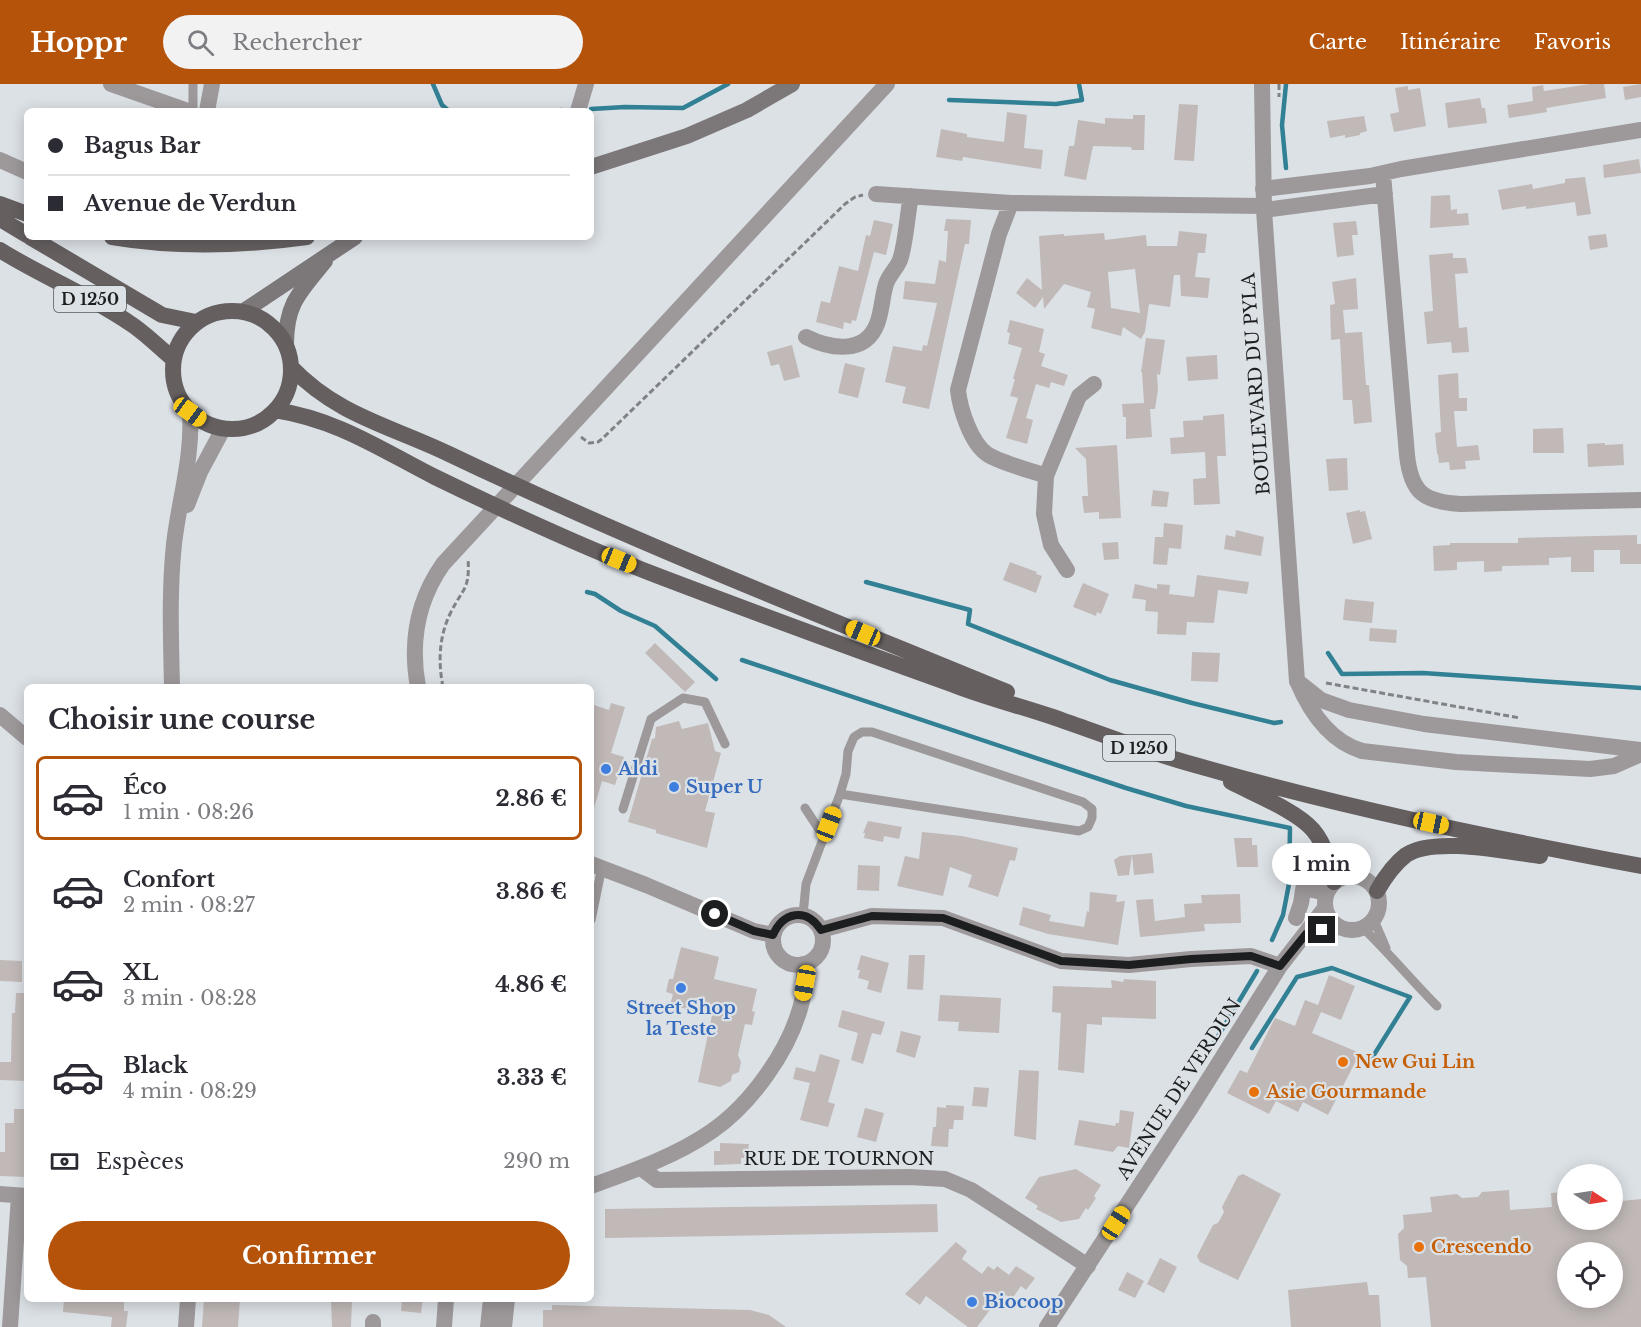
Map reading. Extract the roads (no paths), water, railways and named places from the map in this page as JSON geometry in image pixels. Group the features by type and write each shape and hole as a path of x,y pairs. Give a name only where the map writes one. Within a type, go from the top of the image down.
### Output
{"main road":[{"path":"594,166 687,136 747,110 792,84"},
{"path":"0,204 24,213"},
{"name":"D 1250","path":"0,219 24,234"},
{"name":"D 1250","path":"35,240 162,315 196,322"},
{"path":"134,240 204,245 284,240"},
{"path":"244,311 350,240"},
{"name":"D 1250","path":"0,250 27,267 92,300 134,326 173,359"},
{"path":"286,344 275,329 261,317 244,311 227,310 210,314 185,332 178,345 173,359 173,378 178,396 190,412 205,423 223,429 242,429 261,422 275,410 285,398 290,383 291,368 286,344 288,316 293,304 331,254"},
{"name":"D 1250","path":"291,368 325,397 379,426 424,442 642,542 1032,702 1067,722"},
{"name":"D 1250","path":"275,410 301,414 342,428 457,487 583,545 655,574 957,687 1067,722 1114,740 1201,767 1321,799 1641,867"},
{"path":"1201,767 1299,818 1312,830 1328,855 1329,895"},
{"path":"1377,891 1387,874 1407,854 1427,847 1445,845 1641,867"}],"street":[{"path":"111,84 179,108"},
{"path":"208,108 212,84"},
{"path":"579,108 586,84"},
{"path":"418,684 414,655 415,639 423,601 437,573 468,545 550,450 887,84"},
{"name":"BOULEVARD DU PYLA","path":"1262,84 1264,208 1297,681"},
{"path":"1263,189 1383,174 1401,169 1641,130"},
{"path":"0,160 24,171"},
{"path":"1383,174 1407,462 1417,490 1426,498 1436,502 1461,504 1641,500"},
{"path":"876,194 1011,203 1264,208 1386,194"},
{"path":"806,337 820,345 846,347 857,345 869,337 877,324 887,281 900,261 910,196"},
{"path":"1011,203 999,234 958,390 960,405 973,438 987,454 1046,476"},
{"path":"1067,570 1051,545 1044,514 1046,476 1079,396 1095,384"},
{"path":"172,684 170,622 174,546 179,502 190,449 190,412"},
{"path":"174,546 194,487 223,429"},
{"path":"1297,681 1314,696 1327,703 1366,714 1424,724 1641,750"},
{"path":"1297,681 1308,704 1324,727 1348,747 1362,751 1456,762 1590,769 1614,766 1641,754"},
{"path":"0,715 24,735"},
{"path":"1296,918 1301,903 1308,859"},
{"path":"596,866 754,931 773,935"},
{"path":"1345,876 1358,876 1369,881 1377,891 1379,905 1368,924 1354,930 1338,926 1330,919 1329,895 1345,876"},
{"path":"1304,888 1329,895"},
{"name":"AVENUE DE VERDUN","path":"1047,1327 1190,1109 1280,966 1306,934 1329,895"},
{"path":"802,915 810,918 821,930 822,946 812,960 804,964 796,964 781,958 776,951 773,935 787,917 802,915"},
{"path":"821,930 872,916 943,918 1061,961 1129,965 1251,956 1280,966"},
{"path":"1306,934 1338,926"},
{"path":"594,1185 641,1168 712,1131 744,1103 781,1053 801,1005 805,983 804,964"},
{"name":"RUE DE TOURNON","path":"641,1168 657,1180 909,1177 945,1179 971,1190 1088,1266"},
{"path":"0,1194 23,1196 10,1327"},
{"path":"186,1327 188,1302"},
{"path":"444,1327 446,1302"},
{"path":"488,1327 491,1302"},
{"path":"504,1327 507,1302"}],"lane":[{"path":"193,84 193,108"},
{"path":"623,809 651,719 683,698 705,702 725,744"},
{"path":"802,915 806,884 840,794 846,774 848,751 854,737 862,732 873,732 1083,801 1092,809 1092,818 1088,827 1079,831 840,794"},
{"path":"805,808 824,837"},
{"path":"594,888 596,866"},
{"path":"1368,924 1407,976 1437,1006"},
{"path":"1368,924 1386,950"}],"waterway":[{"path":"433,84 446,108"},
{"path":"594,109 683,108 728,84"},
{"path":"949,100 1056,104 1082,100 1079,84"},
{"path":"1286,84 1282,125 1286,168"},
{"path":"866,582 970,610 968,624 1110,680 1192,703 1274,723 1281,722"},
{"path":"587,592 655,626 716,679"},
{"path":"1328,653 1342,674 1423,673 1641,688"},
{"path":"742,660 1126,788 1186,806 1290,828 1289,884 1283,915 1272,940"},
{"path":"1252,1048 1297,977 1332,968 1410,997 1367,1066"},
{"path":"1214,1043 1257,971"}],"place":[{"name":"Aldi","path":"606,769"},
{"name":"Super U","path":"674,787"},
{"name":"Street Shop la Teste","path":"681,988"},
{"name":"New Gui Lin","path":"1343,1062"},
{"name":"Asie Gourmande","path":"1254,1092"},
{"name":"Crescendo","path":"1419,1247"},
{"name":"Biocoop","path":"972,1302"}]}
